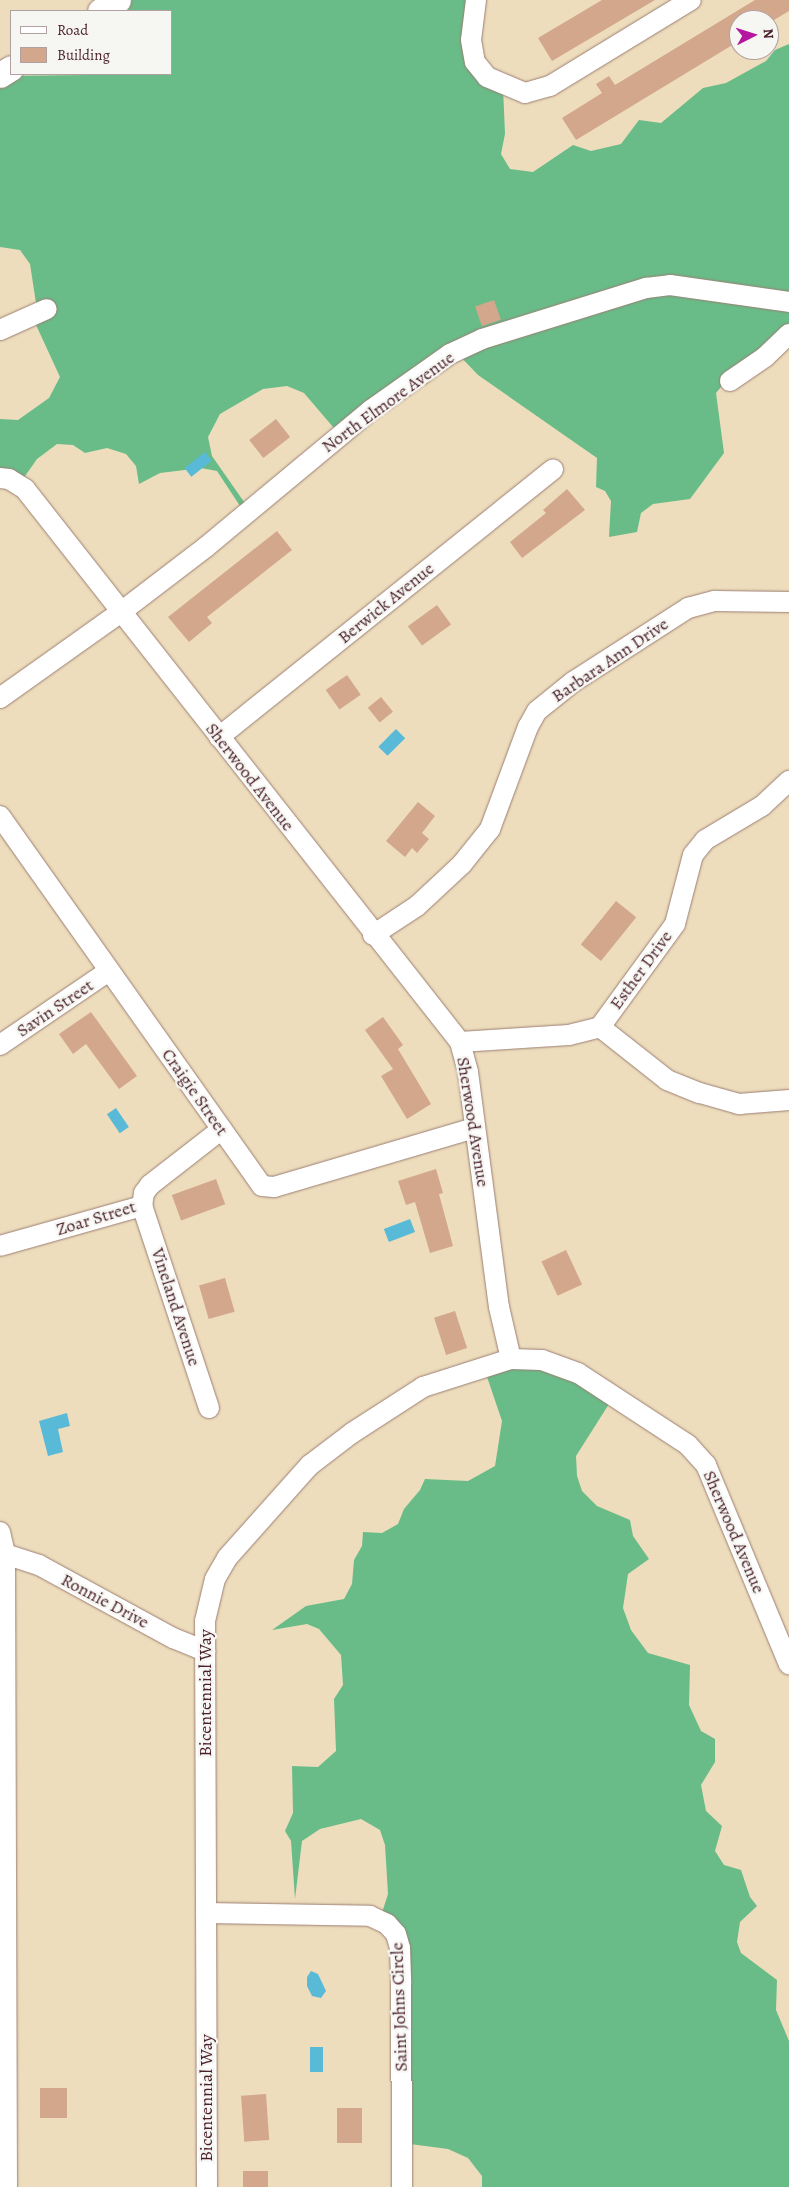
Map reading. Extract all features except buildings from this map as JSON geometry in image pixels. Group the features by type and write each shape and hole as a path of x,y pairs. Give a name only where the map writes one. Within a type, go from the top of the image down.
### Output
{"main road":[{"path":"102,10 118,0"}],"street":[{"path":"476,0 473,47 475,62 487,77 525,93 550,86 691,0"},
{"name":"North Elmore Avenue","path":"0,698 121,612 370,410 450,354 482,339 646,288 670,285 789,302"},
{"path":"0,330 47,309"},
{"path":"730,381 765,357 789,334"},
{"name":"Berwick Avenue","path":"218,737 553,469"},
{"name":"Sherwood Avenue","path":"5,479 25,489 373,935 460,1042 468,1072 499,1307 511,1359 542,1360 578,1373 688,1446 706,1465 719,1492 789,1664"},
{"name":"Barbara Ann Drive","path":"373,935 417,906 478,844 490,828 528,727 537,712 573,682 688,608 715,601 789,602"},
{"name":"Esther Drive","path":"600,1027 675,924 693,855 705,840 762,806 789,781"},
{"name":"Craigie Street","path":"0,816 222,1129 255,1180 262,1186 274,1186 475,1128"},
{"name":"Savin Street","path":"0,1045 109,972"},
{"path":"460,1042 569,1034 600,1027 667,1080 700,1093 739,1104 789,1100"},
{"name":"Zoar Street","path":"0,1246 142,1206 144,1193 150,1185 222,1129"},
{"name":"Vineland Avenue","path":"142,1206 209,1408"},
{"name":"Bicentennial Way","path":"207,2187 205,1651 209,1597 226,1558 310,1465 352,1433 423,1387 511,1359"},
{"path":"0,1532 5,1554 3,1956 6,2187"},
{"name":"Ronnie Drive","path":"5,1554 39,1565 173,1638 205,1651"},
{"name":"Saint Johns Circle","path":"206,1912 370,1916 387,1924 396,1934 400,1948 401,1983 402,2187"}],"green space":[{"path":"119,0 478,0 475,49 503,87 505,134 501,154 510,169 533,172 573,145 591,151 621,144 639,120 661,123 703,88 726,83 767,60 779,60 779,48 789,44 789,331 732,374 716,393 724,453 690,499 653,504 641,513 637,532 609,537 611,501 605,491 596,487 597,458 478,375 456,352 339,434 304,393 287,386 263,389 220,414 208,437 212,456 249,509 244,512 217,471 201,468 160,473 139,484 136,466 126,454 107,448 85,453 73,445 57,444 37,459 16,489 0,483 0,419 18,420 49,398 60,377 31,314 36,303 30,264 20,250 0,247 0,76 172,75 172,10 104,10"},
{"path":"535,1361 580,1383 609,1404 576,1456 577,1476 582,1491 597,1506 630,1520 633,1536 649,1559 628,1574 623,1608 631,1630 648,1653 690,1665 689,1705 701,1731 715,1739 715,1762 701,1785 706,1811 722,1826 715,1851 724,1865 741,1870 750,1897 757,1906 740,1922 737,1942 741,1953 777,1980 776,2010 789,2041 789,2187 482,2187 482,2176 468,2158 448,2149 395,2142 394,2000 390,1934 380,1919 388,1894 385,1845 380,1830 361,1819 320,1829 302,1841 295,1899 291,1841 285,1831 293,1813 292,1766 318,1767 336,1751 334,1699 343,1685 341,1655 319,1629 307,1624 272,1630 306,1606 344,1599 352,1584 354,1560 362,1546 363,1532 382,1533 398,1524 404,1509 420,1490 425,1479 468,1481 495,1466 502,1421 484,1368"}],"water":[{"path":"205,452 212,461 191,477 185,468"},
{"path":"396,729 405,738 388,756 378,747"},
{"path":"116,1108 129,1127 120,1133 107,1114"},
{"path":"410,1219 415,1232 389,1242 384,1229"},
{"path":"67,1413 70,1426 58,1429 63,1452 48,1456 39,1421"},
{"path":"311,1971 318,1974 326,1991 321,1998 312,1996 307,1986 307,1977"},
{"path":"310,2047 323,2047 323,2072 310,2072"}]}
